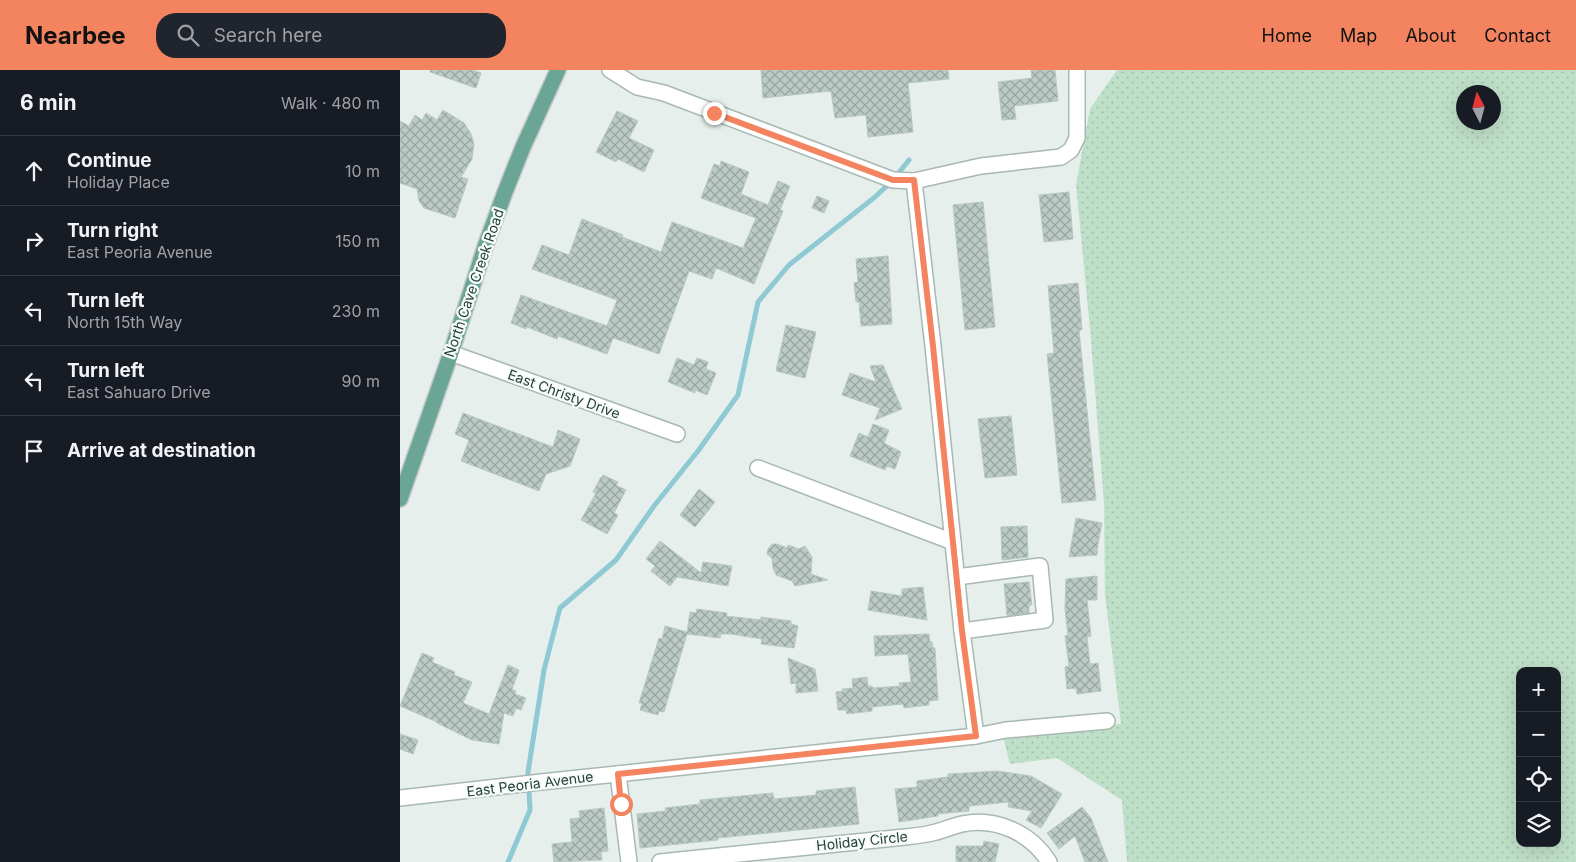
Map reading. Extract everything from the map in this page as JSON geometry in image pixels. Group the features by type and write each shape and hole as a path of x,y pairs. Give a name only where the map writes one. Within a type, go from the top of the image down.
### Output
{"main road":[{"name":"North Cave Creek Road","path":"400,499 505,192 558,70"}],"street":[{"path":"610,70 638,86 664,93 893,180 914,180 981,166 1061,157 1071,150 1077,138 1077,70"},
{"path":"914,180 962,631 976,736"},
{"name":"East Christy Drive","path":"451,353 677,434"},
{"path":"758,468 953,542"},
{"path":"957,577 1040,566 1045,620 962,631"},
{"name":"East Peoria Avenue","path":"400,798 976,736 1006,730 1107,721"},
{"path":"618,774 629,862"},
{"name":"Holiday Circle","path":"660,862 905,837 934,833 962,824 986,822 1006,827 1025,836 1038,846 1049,862"}],"green space":[{"path":"1117,70 1576,70 1576,862 1127,862 1122,800 1057,758 1010,764 1003,736 1121,724 1105,595 1104,503 1076,185 1090,109"}],"building":[{"path":"430,70 473,70 481,73 476,88 430,72"},
{"path":"761,70 948,70 949,79 908,83 913,132 868,137 866,115 835,118 831,91 763,98"},
{"path":"1031,70 1055,70 1058,101 1014,106 1016,119 1002,120 998,82 1032,78"},
{"path":"443,110 464,123 471,134 474,144 472,159 461,177 468,179 455,218 424,208 419,201 417,189 400,183 400,121 409,126 415,115 422,120 426,113 437,120"},
{"path":"617,111 638,121 629,138 654,150 644,172 618,159 616,162 596,152"},
{"path":"721,161 749,172 741,194 768,205 778,181 790,186 780,210 783,211 754,284 716,268 712,279 689,271 659,354 613,338 607,354 558,336 557,339 511,323 521,295 607,326 617,300 532,269 542,245 569,255 582,219 661,252 672,222 743,248 756,218 701,198 714,164 720,166"},
{"path":"1069,192 1073,239 1044,242 1039,195"},
{"path":"817,196 829,201 824,213 812,208"},
{"path":"983,202 995,327 965,330 953,205"},
{"path":"888,256 892,324 861,326 859,302 856,302 854,283 858,282 856,259"},
{"path":"1078,283 1082,330 1079,330 1096,500 1062,503 1047,354 1054,353 1048,286"},
{"path":"786,325 816,332 805,378 776,371"},
{"path":"677,358 694,365 697,358 708,362 706,369 716,373 707,395 695,390 695,393 668,382"},
{"path":"883,365 902,409 875,420 880,408 842,395 850,373 876,382 870,366"},
{"path":"463,413 553,447 558,430 580,439 570,466 546,474 539,491 461,461 469,440 455,434"},
{"path":"1011,416 1017,475 985,478 978,419"},
{"path":"873,424 889,430 884,443 901,452 895,469 887,466 885,470 850,456 859,433 868,437"},
{"path":"603,475 618,482 616,485 626,490 614,513 618,515 607,534 581,520 596,493 593,492"},
{"path":"699,489 715,502 695,527 680,515"},
{"path":"1076,518 1102,523 1097,555 1069,557"},
{"path":"1027,526 1028,557 1002,560 1001,527"},
{"path":"660,541 701,573 703,562 732,566 728,586 677,577 670,586 651,571 655,566 646,559"},
{"path":"772,544 787,548 788,545 799,549 805,546 812,557 811,574 828,580 795,586 792,581 776,575 772,558 767,554"},
{"path":"1097,576 1097,600 1087,600 1091,636 1087,637 1090,664 1098,663 1101,691 1077,694 1076,688 1067,689 1065,667 1069,666 1065,636 1068,635 1065,609 1066,579"},
{"path":"1029,582 1032,605 1029,605 1029,613 1007,616 1004,584"},
{"path":"923,587 927,620 868,610 871,591 902,596 902,589"},
{"path":"697,609 727,613 726,616 761,620 761,617 791,621 791,624 798,626 794,648 761,644 762,639 731,634 721,634 720,638 687,634 664,712 659,711 658,715 640,710 642,703 639,703 659,638 662,639 665,626 687,632 690,612 696,613"},
{"path":"929,634 930,642 932,642 933,648 935,648 938,700 929,701 929,705 904,708 903,704 872,707 872,711 847,714 846,710 838,710 836,692 843,691 842,689 853,688 852,679 867,677 868,686 873,688 900,686 899,683 911,682 908,654 875,656 874,636"},
{"path":"422,653 434,658 432,662 455,672 454,675 472,682 463,703 489,714 508,665 519,670 512,689 516,691 515,694 526,698 521,710 516,708 513,716 504,713 499,744 472,740 400,706"},
{"path":"788,658 815,669 818,691 796,693 796,683 791,684"},
{"path":"400,734 418,740 413,754 400,749"},
{"path":"997,771 1031,776 1062,794 1041,828 1026,820 1032,811 1008,807 1009,802 969,806 969,811 938,814 938,816 899,822 895,789 917,787 917,781 948,777 948,774"},
{"path":"855,787 859,824 640,848 637,814 666,811 665,808 700,804 700,800 773,793 774,799 816,795 816,791"},
{"path":"1082,807 1091,818 1108,862 1085,862 1075,836 1059,849 1047,833"},
{"path":"604,808 608,851 601,852 602,860 554,862 552,844 572,842 570,819 580,818 579,811"},
{"path":"984,841 999,844 995,862 956,862 956,846 983,846"}],"waterway":[{"path":"508,862 530,810 528,772 544,670 560,608 616,560 654,506 698,451 738,395 758,302 789,265 875,197 893,180 909,160"}],"route":[{"path":"621,804 618,774 976,736 962,631 914,180 893,180 714,113"}]}
